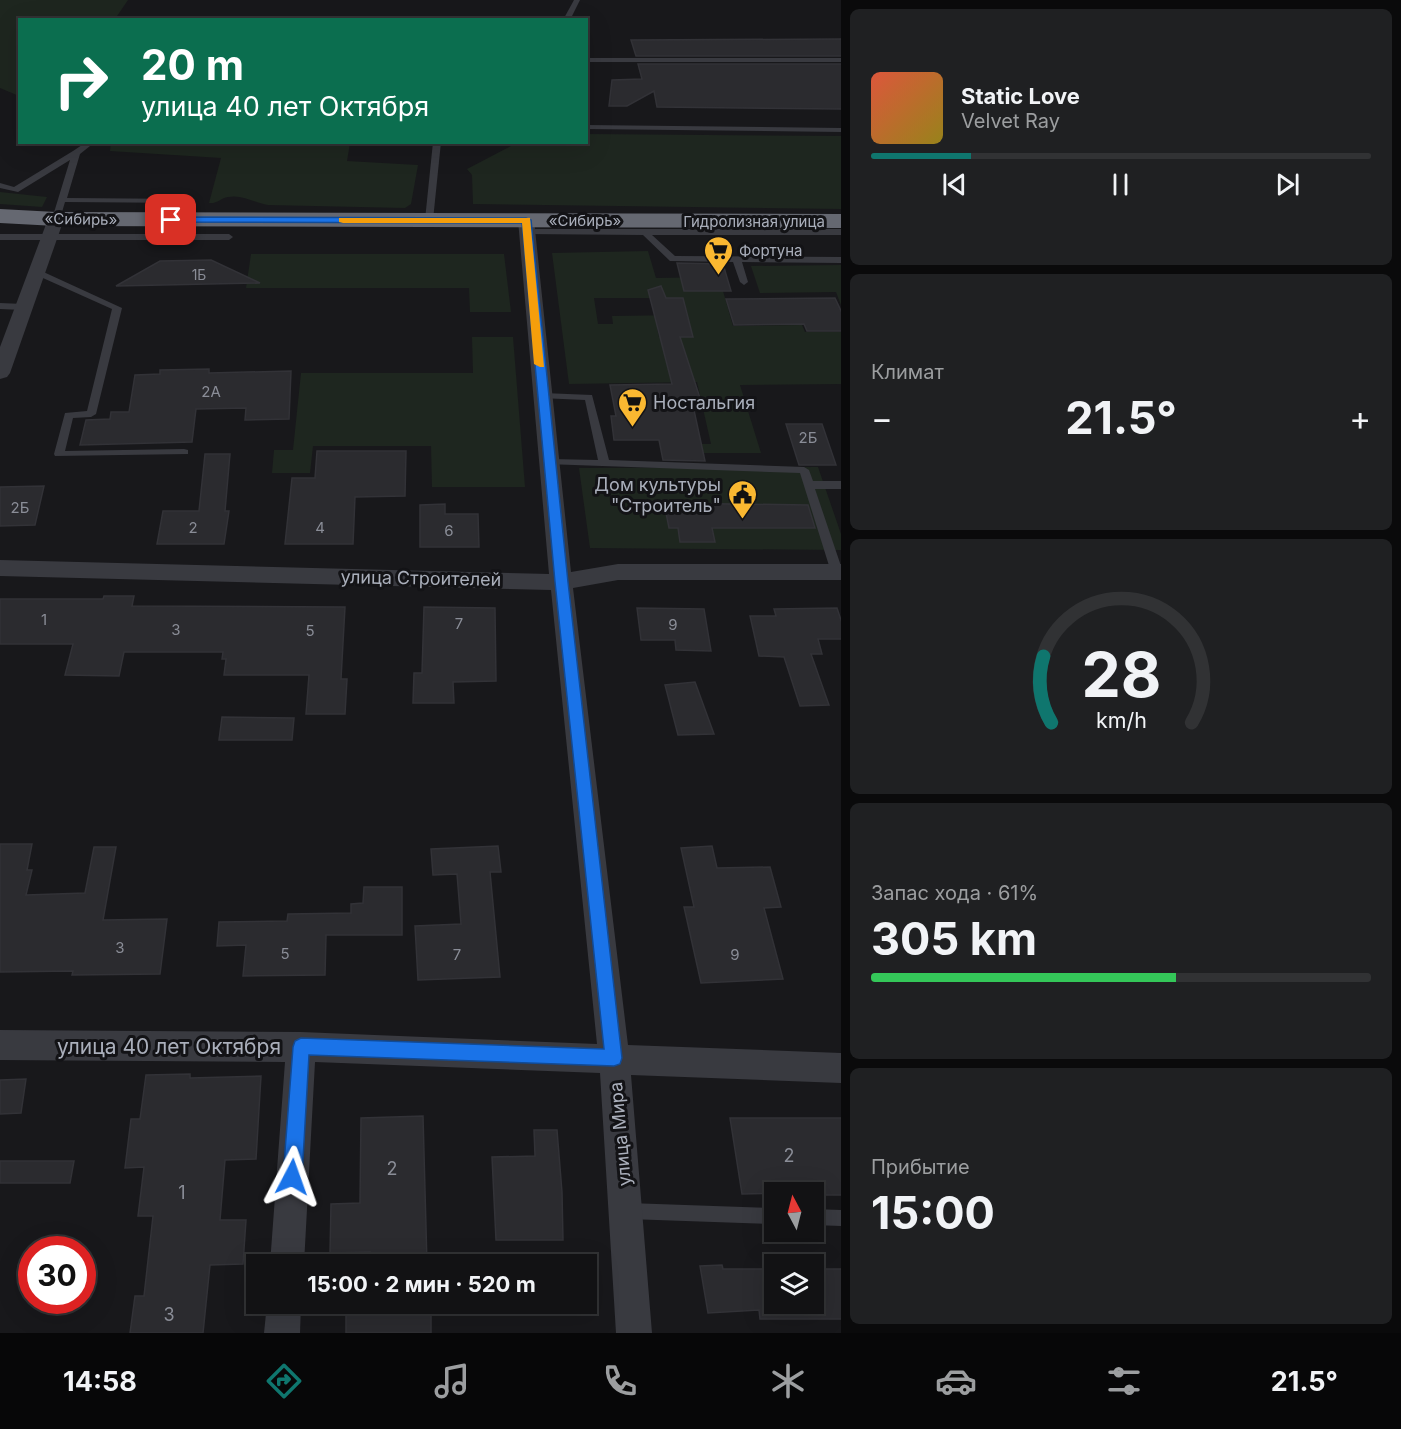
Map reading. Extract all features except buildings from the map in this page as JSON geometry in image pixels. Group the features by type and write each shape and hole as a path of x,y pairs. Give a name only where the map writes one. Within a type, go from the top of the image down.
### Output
{"highway":[{"name":"«Сибирь»","path":"0,216 56,219 429,220 526,226 667,220"},
{"name":"Гидролизная улица","path":"667,220 841,221"}],"street":[{"path":"0,373 56,219"},
{"name":"улица Мира","path":"526,226 561,582 614,1058 627,1211 634,1333"},
{"name":"улица Строителей","path":"0,568 561,582 618,572 839,572"},
{"name":"улица 40 лет Октября","path":"0,1045 301,1047 841,1068"},
{"path":"287,1254 301,1047"},
{"path":"282,1333 283,1314"}],"lane":[{"path":"567,18 578,0"},
{"path":"588,60 841,60"},
{"path":"588,127 841,130"},
{"path":"0,185 15,190 76,153 86,146 85,144"},
{"path":"429,220 437,144"},
{"path":"56,219 76,153"},
{"path":"0,237 56,219 191,201"},
{"path":"56,219 135,241 229,237"},
{"path":"526,226 645,232 841,232"},
{"path":"645,232 673,259 841,260"},
{"path":"737,260 744,282"},
{"path":"37,272 117,308 91,414 69,415 59,454 184,452"},
{"path":"0,306 24,307"},
{"path":"543,396 589,397 604,463"},
{"path":"550,462 804,470 839,572"},
{"path":"810,485 841,485"},
{"path":"627,1211 764,1216"},
{"path":"824,1217 841,1218"}],"shaded area":[{"path":"0,0 128,0 116,18 18,18 18,96 0,88"},
{"path":"588,134 841,136 841,209 473,204 472,175 467,169 513,145 574,146 574,144 588,144"},
{"path":"111,144 350,144 347,161 418,165 411,204 405,208 268,205 233,196 209,203 221,158 110,151"},
{"path":"0,192 47,197 42,207 0,204"},
{"path":"648,251 656,278 719,277 733,326 802,325 805,332 841,332 841,384 740,385 761,453 667,453 665,444 711,444 697,382 569,384 552,253","holes":["594,298 681,298 685,315 612,316 613,324 598,324","690,327 692,337 659,337 657,328"]},
{"path":"251,254 504,254 511,312 470,312 469,288 246,288"},
{"path":"841,265 841,305 836,292 760,293 751,266"},
{"path":"472,337 513,337 525,487 432,487 431,446 313,446 310,473 272,473 274,450 293,450 301,373 473,373"},
{"path":"818,467 841,534 841,550 590,548 579,468"}],"slow traffic":[{"path":"343,220 526,220 540,364"}],"place":[{"name":"Фортуна","path":"718,276"},
{"name":"Ностальгия","path":"632,428"},
{"name":"Дом культуры \"Строитель\"","path":"742,520"}],"route":[{"path":"171,220 526,220 561,582 614,1058 301,1047 292,1177"}]}
